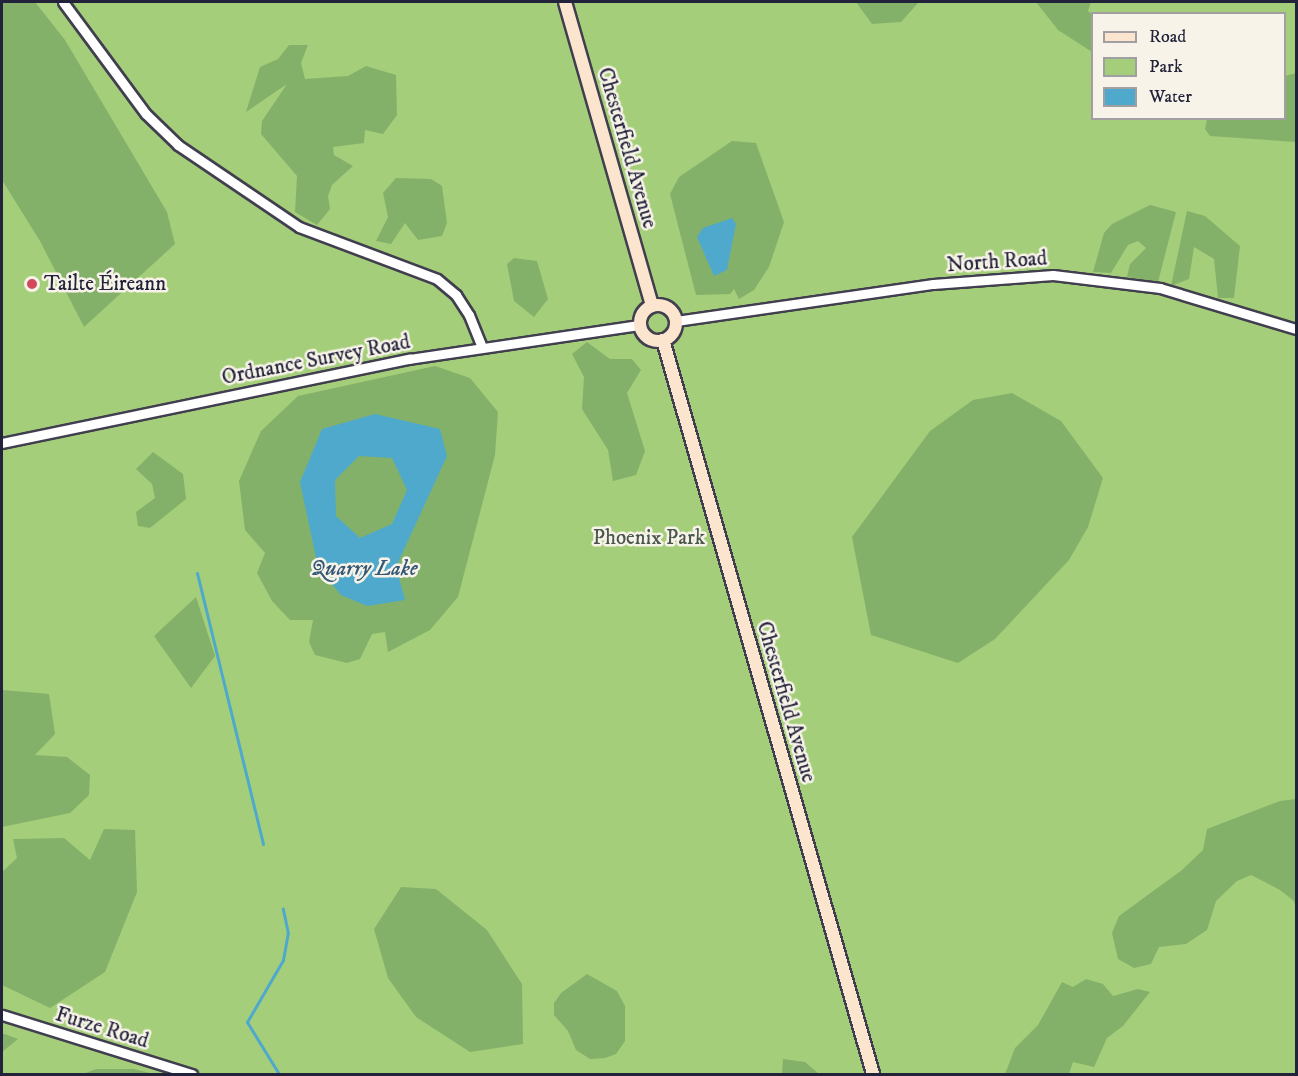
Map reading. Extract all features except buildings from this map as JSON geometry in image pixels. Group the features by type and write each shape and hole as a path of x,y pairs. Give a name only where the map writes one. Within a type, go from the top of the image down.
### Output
{"street":[{"path":"63,2 146,114 178,145 299,227 437,279 465,308 482,348"},
{"name":"Chesterfield Avenue","path":"565,2 652,306"},
{"name":"North Road","path":"676,321 696,316 933,284 1053,276 1160,288 1296,329"},
{"path":"652,306 668,308 676,321 671,335 663,340 647,337 640,325 643,312 652,306"},
{"name":"Ordnance Survey Road","path":"2,443 482,348 640,325"},
{"name":"Chesterfield Avenue","path":"663,340 873,1074"},
{"name":"Furze Road","path":"2,1015 192,1074"}],"green space":[{"name":"Phoenix Park","path":"2,2 1296,2 1296,1074 2,1074"},
{"path":"2,2 35,2 65,40 167,212 175,244 84,327 40,241 2,180"},
{"path":"856,2 919,2 901,22 872,24"},
{"path":"1036,2 1091,2 1088,11 1091,13 1091,51 1058,30"},
{"path":"289,45 308,45 301,63 305,79 348,76 366,66 396,75 397,115 383,134 365,130 364,143 333,147 334,155 353,166 332,185 328,196 330,209 317,225 295,212 297,176 261,134 262,121 287,84 246,112 260,67 278,59"},
{"path":"1296,73 1296,142 1210,136 1205,129 1207,120 1286,120 1286,76"},
{"path":"732,141 756,143 784,222 769,267 754,290 739,299 734,289 730,294 696,295 670,194 679,177"},
{"path":"396,178 431,179 442,186 447,223 442,236 418,240 405,223 391,244 376,241 388,217 383,193"},
{"path":"1150,205 1176,212 1158,282 1127,277 1130,264 1146,248 1138,241 1128,245 1111,273 1093,272 1104,233 1112,224"},
{"path":"1187,211 1205,216 1240,246 1234,298 1218,298 1214,259 1194,247 1189,279 1171,286"},
{"path":"514,258 537,261 548,299 534,317 514,301 507,264"},
{"path":"587,342 610,359 632,359 641,370 627,393 645,451 636,475 613,481 608,450 582,409 584,377 572,354"},
{"path":"435,366 470,378 498,412 495,455 458,597 430,630 388,652 385,632 372,634 360,659 347,663 315,655 309,642 313,620 290,620 272,601 257,573 265,553 245,530 239,481 261,431 298,396"},
{"path":"1012,393 1061,421 1103,478 1088,527 1069,560 995,639 958,663 871,635 852,537 930,431 973,400"},
{"path":"153,452 183,474 186,499 150,528 138,526 136,512 155,498 152,484 136,469"},
{"path":"196,597 215,656 191,688 154,636"},
{"path":"2,690 49,694 55,734 35,755 67,757 90,775 89,795 70,813 2,827"},
{"path":"1296,799 1296,911 1294,901 1280,890 1251,875 1237,881 1216,901 1207,930 1186,944 1159,947 1151,964 1134,968 1118,959 1112,933 1119,916 1182,870 1203,850 1207,829 1280,801"},
{"path":"104,829 135,830 137,892 105,972 50,1008 2,985 2,872 17,858 13,839 64,838 90,860"},
{"path":"401,887 436,889 487,930 522,984 523,1044 470,1052 416,1017 388,978 374,929"},
{"path":"587,974 617,991 625,1006 625,1041 616,1054 605,1058 590,1059 576,1050 568,1031 554,1015 554,1003 561,993"},
{"path":"1086,979 1103,984 1113,996 1138,989 1150,992 1123,1026 1107,1038 1094,1067 1073,1062 1069,1074 1005,1074 1015,1048 1038,1025 1062,982 1073,987"},
{"path":"2,1033 18,1039 2,1052"},
{"path":"783,1059 805,1062 819,1074 782,1074"},
{"path":"96,1069 134,1069 154,1074 83,1074"}],"water":[{"path":"732,218 736,224 727,270 714,276 697,237 703,228"},
{"name":"Quarry Lake","path":"375,414 440,429 447,456 396,567 405,600 367,606 341,595 318,567 300,482 322,429","holes":["359,456 392,458 407,490 392,524 360,538 336,516 335,480"]}],"waterway":[{"path":"197,573 263,844"},
{"path":"279,1074 247,1022 283,960 288,933 283,909"}],"place":[{"name":"Tailte Éireann","path":"32,284"}]}
